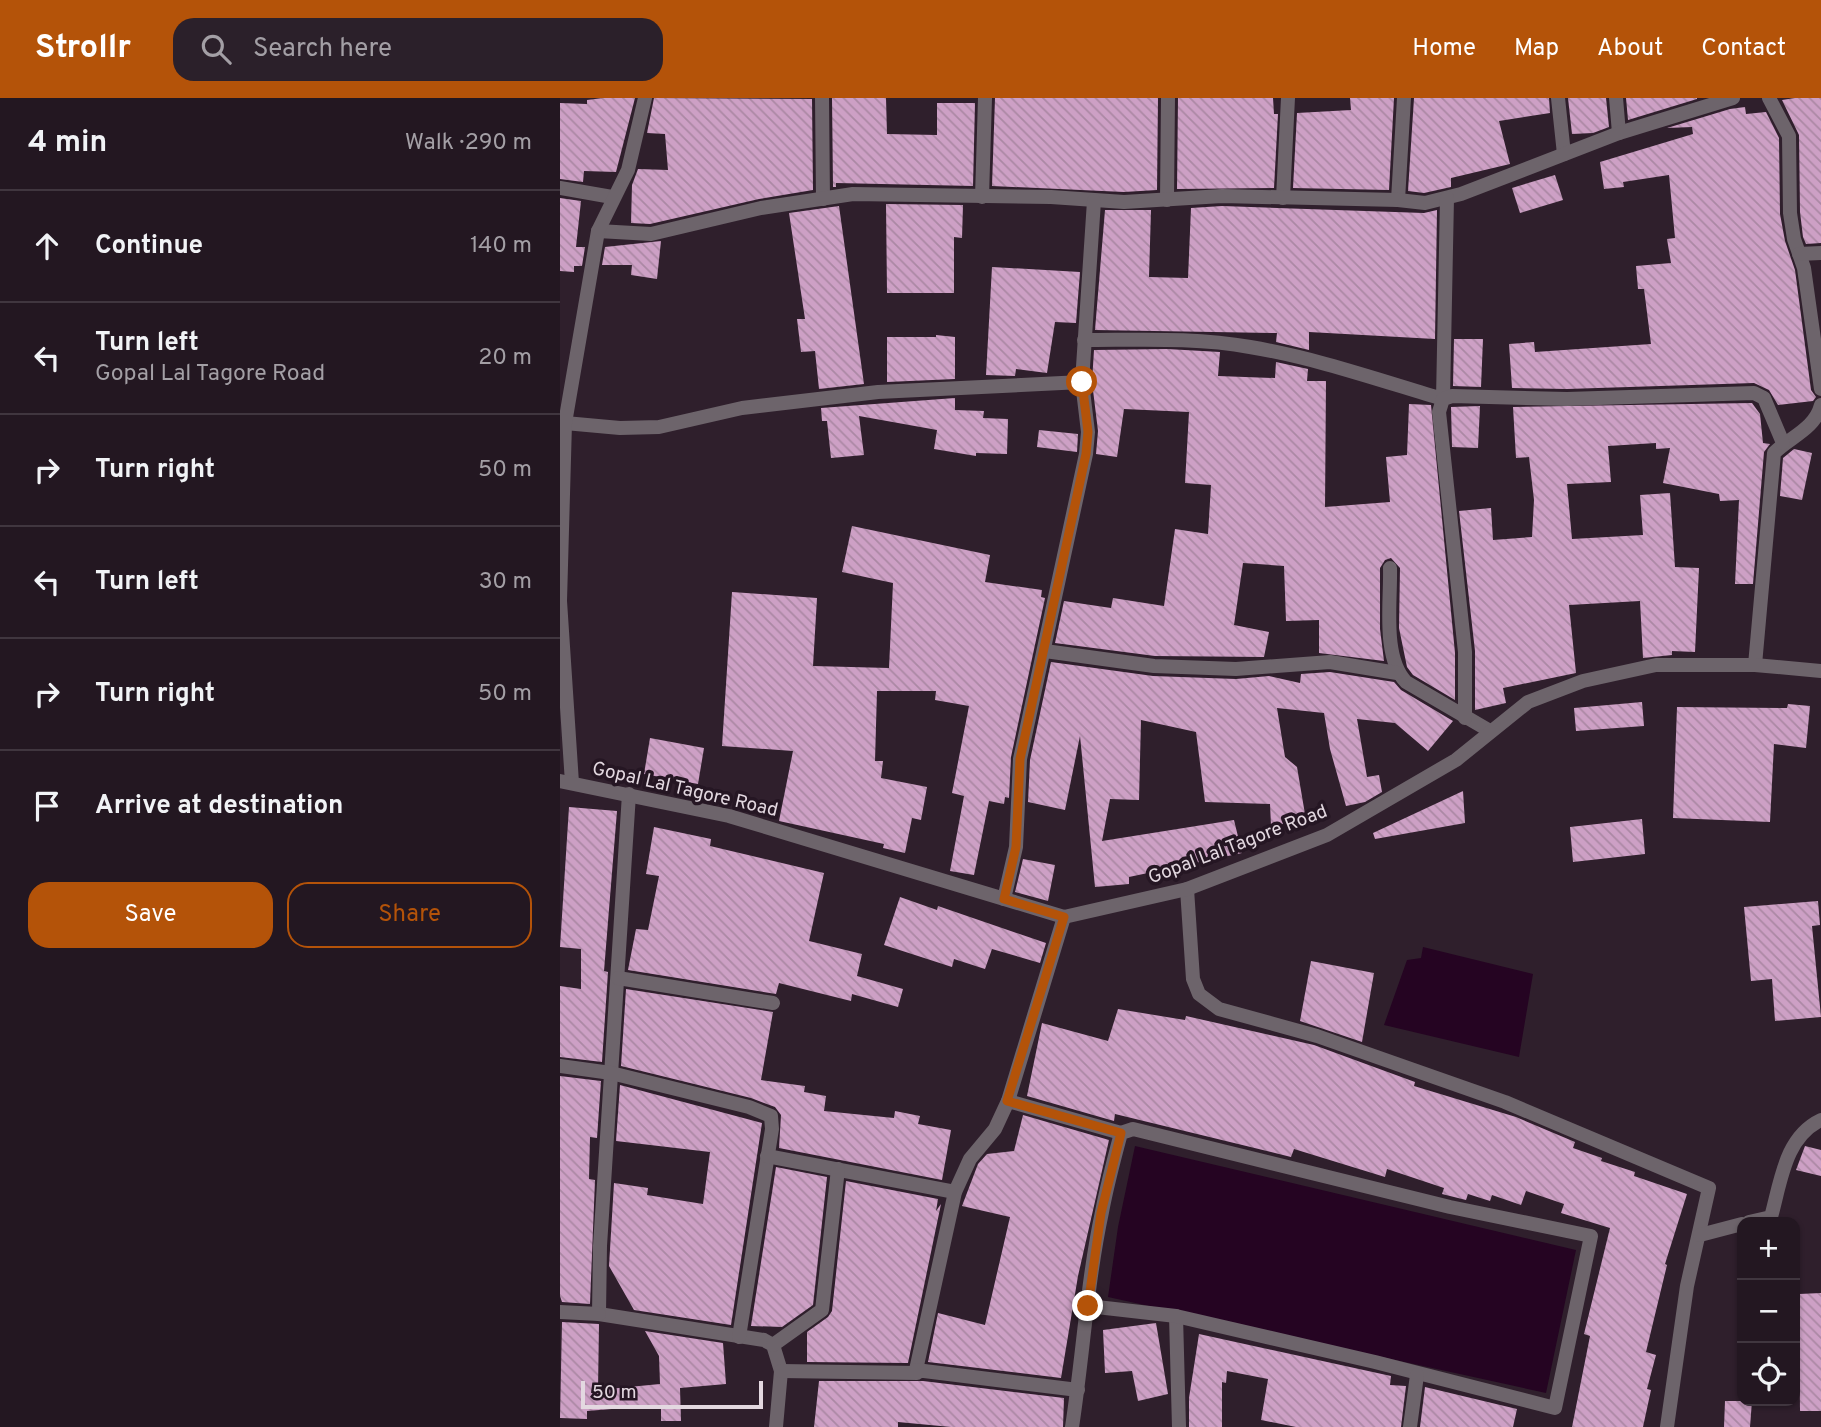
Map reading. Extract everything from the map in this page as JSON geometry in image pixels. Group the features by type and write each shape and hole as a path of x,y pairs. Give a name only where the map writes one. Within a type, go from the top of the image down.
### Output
{"street":[{"path":"566,782 561,601 565,423 598,231 612,197 628,170 645,98"},
{"path":"822,98 822,199"},
{"path":"982,197 985,98"},
{"path":"1167,200 1168,98"},
{"path":"1283,198 1288,98"},
{"path":"1398,200 1404,98"},
{"path":"1558,98 1564,154"},
{"path":"1616,98 1619,133"},
{"path":"598,231 651,234 761,208 853,194 1094,201 1222,196 1425,203 1447,198 1619,133 1733,98"},
{"path":"1769,98 1788,136 1790,213 1804,268 1821,389"},
{"path":"560,188 612,197"},
{"path":"1447,198 1443,399 1439,412 1465,652 1465,718"},
{"path":"1004,899 1016,847 1020,759 1086,454 1088,432 1082,382 1094,201"},
{"path":"1799,254 1821,253"},
{"path":"1084,340 1202,341 1251,347 1317,362 1443,399 1525,397 1567,400 1754,393 1764,398 1783,443"},
{"path":"565,423 620,428 659,427 742,408 878,392 1082,382"},
{"path":"1755,665 1774,453 1783,443 1808,427 1819,414 1821,405"},
{"path":"1390,568 1391,639 1397,673 1406,682 1489,731"},
{"path":"1045,651 1154,666 1236,669 1330,662 1397,673"},
{"name":"Gopal Lal Tagore Road","path":"566,782 729,816 1064,917 1137,903 1186,888 1327,835 1457,760 1489,731 1528,702 1583,681 1656,665 1755,665 1821,671"},
{"path":"599,1314 600,1246 629,794"},
{"path":"1186,888 1194,979 1199,993 1219,1009 1317,1036 1505,1102 1709,1188 1687,1286 1667,1427"},
{"path":"781,1371 917,1373 955,1192 970,1158 995,1129 1007,1101 1064,917"},
{"path":"618,978 773,1003"},
{"path":"560,1066 611,1073 768,1114 772,1129 739,1337"},
{"path":"1007,1101 1121,1133 1133,1129 1450,1207 1591,1236 1555,1408 1417,1375 1375,1362 1176,1317 1088,1306"},
{"path":"1771,1217 1791,1148 1806,1127 1821,1120"},
{"path":"1072,1427 1101,1213 1121,1133"},
{"path":"767,1156 955,1192"},
{"path":"773,1345 822,1310 838,1169"},
{"path":"1700,1235 1737,1225"},
{"path":"560,1312 599,1314 764,1340 773,1345 781,1371 776,1427"},
{"path":"1176,1317 1179,1427"},
{"path":"916,1370 1078,1390"},
{"path":"1410,1427 1417,1375"}],"shaded area":[{"path":"1423,947 1533,974 1519,1057 1384,1025 1407,960 1421,958"},
{"path":"1135,1146 1576,1250 1546,1393 1108,1297 1118,1227"}],"building":[{"path":"635,98 616,172 584,171 583,182 560,179 560,103 587,104 587,100"},
{"path":"654,98 812,99 813,190 759,199 650,224 631,223 632,185 638,169 668,170 665,134 647,133"},
{"path":"832,98 886,98 887,134 937,135 937,103 975,103 973,186 836,183 836,187 833,187"},
{"path":"995,98 1158,98 1157,190 1124,192 992,186"},
{"path":"1178,98 1273,98 1274,114 1278,114 1274,188 1177,189"},
{"path":"1350,98 1394,98 1389,190 1293,188 1297,113 1351,110"},
{"path":"1414,98 1549,98 1550,113 1499,121 1510,164 1451,178 1451,187 1424,193 1408,191"},
{"path":"1568,98 1606,98 1609,127 1593,133 1572,134"},
{"path":"1626,98 1697,98 1697,99 1628,120"},
{"path":"1821,98 1821,243 1806,244 1803,237 1799,135 1782,100"},
{"path":"1745,107 1746,114 1766,112 1779,138 1780,214 1785,241 1795,270 1811,390 1816,397 1813,401 1778,405 1769,390 1754,383 1567,389 1512,388 1509,344 1534,342 1535,352 1651,344 1644,289 1638,289 1636,266 1671,263 1667,239 1675,238 1669,175 1623,182 1624,187 1604,189 1600,162 1693,134 1692,127 1667,128"},
{"path":"1555,175 1563,200 1520,213 1512,188"},
{"path":"560,198 581,201 576,247 585,247 582,266 574,266 574,272 560,271"},
{"path":"886,204 963,205 962,238 954,237 954,293 887,293"},
{"path":"839,206 864,384 819,389 815,351 801,352 797,319 805,319 789,213"},
{"path":"1222,206 1424,213 1437,210 1435,339 1309,332 1309,350 1276,342 1277,333 1095,330 1105,210 1151,210 1149,277 1188,278 1191,208"},
{"path":"661,241 657,279 631,275 632,265 602,265 605,247"},
{"path":"992,267 1080,272 1076,323 1055,322 1047,373 1016,369 1015,376 986,375"},
{"path":"887,337 955,337 955,379 887,382"},
{"path":"1454,339 1483,339 1481,387 1453,386"},
{"path":"1167,349 1220,352 1218,376 1275,378 1276,362 1308,369 1307,381 1326,381 1325,507 1390,502 1386,457 1407,455 1409,404 1431,405 1455,653 1455,700 1413,675 1407,667 1399,628 1400,568 1391,558 1385,560 1380,568 1380,629 1384,661 1319,653 1319,620 1286,621 1284,566 1243,563 1234,625 1269,632 1264,657 1155,656 1055,643 1064,601 1111,608 1113,598 1164,606 1175,529 1208,534 1211,485 1185,483 1189,412 1124,409 1117,457 1096,454 1098,431 1092,382 1094,350"},
{"path":"955,398 955,410 984,411 983,418 1008,419 1007,454 976,453 976,456 934,449 937,430 859,416 864,455 831,458 827,421 822,421 821,408"},
{"path":"1752,403 1760,414 1763,443 1770,444 1764,452 1753,584 1735,584 1739,500 1720,501 1719,494 1663,483 1670,448 1656,449 1656,443 1608,446 1611,482 1567,484 1572,539 1643,535 1640,495 1670,493 1675,567 1699,568 1695,652 1672,651 1672,655 1643,658 1640,601 1569,605 1576,673 1503,688 1506,703 1475,710 1475,651 1459,511 1491,508 1493,540 1532,537 1534,500 1529,457 1516,458 1513,407"},
{"path":"1480,406 1478,448 1452,447 1451,407"},
{"path":"1039,430 1078,434 1077,452 1037,447"},
{"path":"1794,449 1812,453 1802,500 1780,496 1783,458"},
{"path":"852,526 990,555 985,582 1042,590 1041,597 1045,598 1011,757 1009,798 1005,797 1004,804 989,801 974,875 950,871 964,796 952,793 969,706 935,700 936,691 877,691 875,761 883,761 881,778 927,787 921,820 912,818 905,853 883,848 884,844 779,821 793,751 722,746 732,592 817,598 813,666 889,668 893,583 842,572"},
{"path":"1051,662 1153,676 1236,679 1269,676 1300,683 1301,674 1330,672 1394,682 1401,690 1453,721 1428,751 1395,723 1357,719 1367,777 1379,775 1382,792 1365,802 1346,806 1330,749 1324,713 1277,708 1285,757 1297,767 1306,820 1271,826 1270,804 1205,802 1196,732 1141,720 1139,800 1110,799 1102,841 1234,820 1242,853 1129,877 1129,884 1095,887 1080,736 1065,810 1028,802 1030,760"},
{"path":"1642,702 1644,726 1576,731 1574,708"},
{"path":"1788,704 1810,706 1806,748 1774,744 1770,822 1673,818 1677,707 1787,708"},
{"path":"650,738 704,748 698,784 644,774"},
{"path":"1463,791 1465,823 1375,839 1373,833"},
{"path":"569,807 617,811 604,971 608,972 602,1062 560,1057 560,986 581,989 581,949 560,947"},
{"path":"1642,819 1645,854 1573,862 1570,827"},
{"path":"654,827 711,839 710,846 824,873 809,941 862,954 857,976 903,989 898,1007 852,994 851,1001 779,983 776,994 628,970 636,929 648,930 659,876 646,874"},
{"path":"1023,859 1055,865 1048,901 1015,892"},
{"path":"900,897 937,910 938,906 1046,943 1040,963 992,949 985,969 954,959 952,967 884,945"},
{"path":"1818,901 1820,925 1812,926 1821,1017 1775,1021 1772,979 1751,981 1744,907"},
{"path":"1311,961 1374,973 1362,1042 1300,1021"},
{"path":"626,989 773,1012 761,1080 805,1086 804,1092 826,1096 824,1111 894,1118 895,1111 920,1116 918,1124 951,1130 942,1180 779,1148 781,1115 775,1107 751,1098 621,1066"},
{"path":"1118,1009 1185,1020 1186,1016 1314,1045 1415,1082 1414,1086 1516,1117 1575,1142 1573,1148 1602,1158 1601,1161 1635,1172 1634,1176 1687,1194 1665,1264 1667,1265 1646,1352 1656,1355 1647,1389 1651,1390 1643,1427 1572,1427 1590,1336 1584,1334 1610,1228 1561,1213 1564,1204 1526,1191 1521,1205 1492,1195 1490,1201 1468,1194 1466,1200 1442,1194 1444,1188 1387,1169 1385,1177 1294,1149 1291,1157 1115,1114 1114,1121 1027,1096 1042,1023 1108,1041"},
{"path":"560,1076 601,1081 597,1138 590,1137 589,1179 595,1180 590,1304 562,1302 560,1296"},
{"path":"620,1085 762,1123 731,1325 634,1310 609,1266 614,1183 648,1188 647,1195 703,1204 710,1152 616,1141"},
{"path":"1023,1115 1109,1140 1078,1276 1061,1378 928,1362 938,1313 985,1325 1010,1217 962,1206 978,1164 987,1154 1014,1151"},
{"path":"1805,1146 1821,1150 1821,1176 1796,1170"},
{"path":"776,1167 827,1177 813,1305 782,1327 751,1326"},
{"path":"846,1181 938,1199 936,1211 941,1204 908,1363 807,1362 807,1332 832,1311"},
{"path":"1821,1293 1821,1411 1800,1411 1800,1294"},
{"path":"562,1322 599,1324 598,1390 660,1384 659,1356 645,1331 723,1343 726,1384 680,1388 681,1421 661,1421 661,1405 587,1411 587,1419 560,1418"},
{"path":"1156,1323 1168,1394 1138,1401 1132,1371 1105,1373 1103,1330"},
{"path":"1199,1334 1391,1376 1390,1385 1406,1386 1401,1427 1296,1427 1261,1420 1268,1379 1227,1371 1226,1383 1222,1382 1222,1427 1189,1427 1189,1398"},
{"path":"819,1381 923,1381 1064,1398 1063,1427 951,1427 898,1422 898,1427 814,1427"},
{"path":"1425,1387 1517,1409 1513,1427 1420,1427"},
{"path":"1725,1401 1737,1401 1737,1406 1752,1406 1750,1427 1724,1427"}],"route":[{"path":"1082,382 1088,432 1086,454 1020,759 1016,847 1004,899 1064,917 1007,1101 1121,1133 1101,1213 1088,1306"}]}
